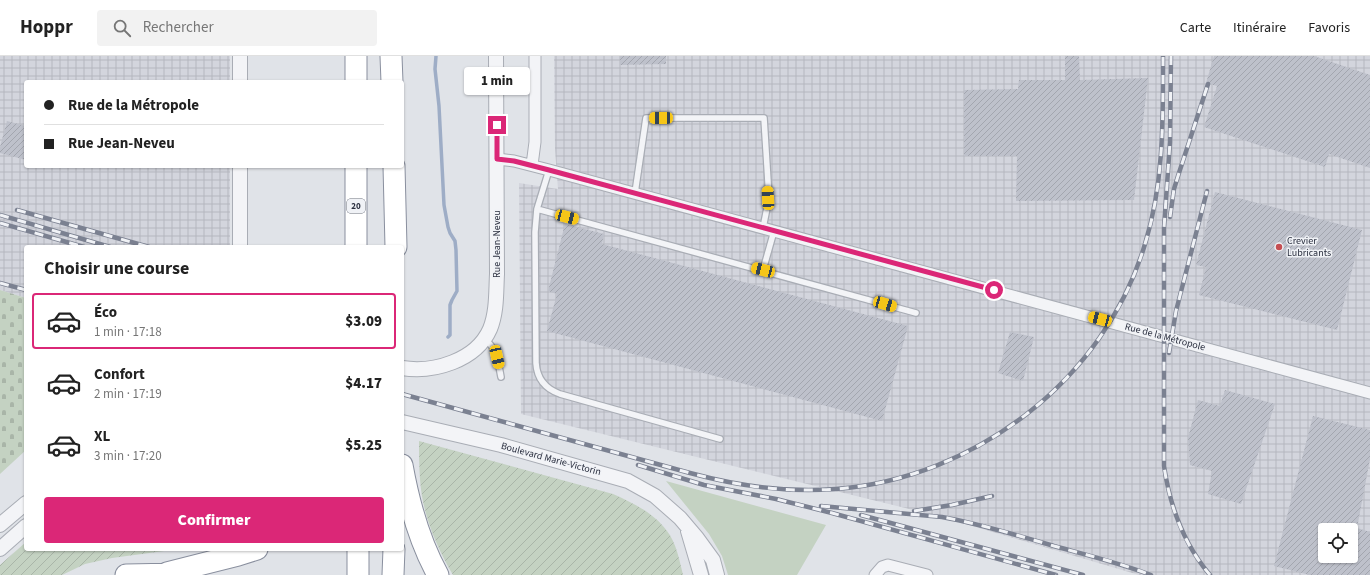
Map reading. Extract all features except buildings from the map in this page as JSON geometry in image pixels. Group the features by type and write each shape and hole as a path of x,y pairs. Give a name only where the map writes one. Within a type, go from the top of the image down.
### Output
{"highway":[{"path":"356,56 356,80"},
{"path":"391,56 392,80"},
{"name":"20","path":"356,168 356,245"},
{"path":"394,168 396,245"},
{"path":"404,478 419,534 427,555 438,575"},
{"path":"166,573 251,551"},
{"path":"358,551 358,573"},
{"path":"393,575 394,551"},
{"path":"126,575 166,573 201,575"}],"street":[{"path":"240,56 240,80"},
{"name":"Rue Jean-Neveu","path":"404,368 426,369 451,362 470,353 484,339 493,319 496,293 496,56"},
{"path":"532,165 535,142 535,56"},
{"name":"Rue de la Métropole","path":"497,159 532,165 1370,393"},
{"path":"240,168 240,245"},
{"name":"Boulevard Marie-Victorin","path":"404,422 494,443 620,478 643,489 655,496 673,511 686,525 713,560 717,575"},
{"path":"0,525 24,505"},
{"name":"Boulevard Marie-Victorin","path":"686,525 701,575"},
{"path":"0,549 24,528"},
{"path":"879,571 891,565 928,575"}],"lane":[{"path":"635,193 646,118 764,118 768,198 763,228"},
{"path":"549,170 537,209 535,232 536,363 539,376 544,384 551,390 560,394 720,439"},
{"path":"537,209 916,313"},
{"path":"763,270 774,231"},
{"path":"484,339 493,347 501,377"}],"shaded area":[{"path":"0,56 230,56 230,80 24,80 24,168 230,168 230,245 24,245 24,297 0,290"},
{"path":"554,56 1370,56 1370,575 1139,575 942,517 521,414 519,183 558,189 555,150"}],"green space":[{"path":"0,290 24,297 24,452 0,474"},
{"path":"419,441 613,494 628,501 643,509 656,519 667,531 675,546 683,575 453,575 441,553 427,517 421,492"},
{"path":"666,481 826,525 797,575 728,575 722,556 709,534"},
{"path":"24,544 24,551 164,551 112,558 85,564 62,575 0,575 0,565"}],"waterway":[{"path":"436,56 435,69 439,106 444,205 448,227 455,241 456,250 457,291 450,305 450,335 448,337"}],"railway":[{"path":"404,395 708,478 744,485 799,490 836,489 888,481 938,465 985,442 1028,413 1067,378 1100,338 1126,293 1145,244 1156,198 1161,151 1163,56"},
{"path":"1171,56 1170,142 1164,228 1164,466 1170,496 1179,524 1192,550 1210,575"},
{"path":"1170,217 1174,189 1208,84"},
{"path":"1169,353 1176,311 1207,191"},
{"path":"17,210 142,245"},
{"path":"0,215 103,245"},
{"path":"0,223 77,245"},
{"path":"0,283 24,289"},
{"path":"638,465 704,485 776,499 832,513 1056,575"},
{"path":"914,511 952,505 992,496"},
{"path":"821,506 942,517 998,530 1103,559 1151,575"},
{"path":"861,515 1083,575"}],"place":[{"name":"Crevier Lubricants","path":"1279,247"}],"route":[{"path":"497,125 497,159 506,159 549,170 994,290"}]}
